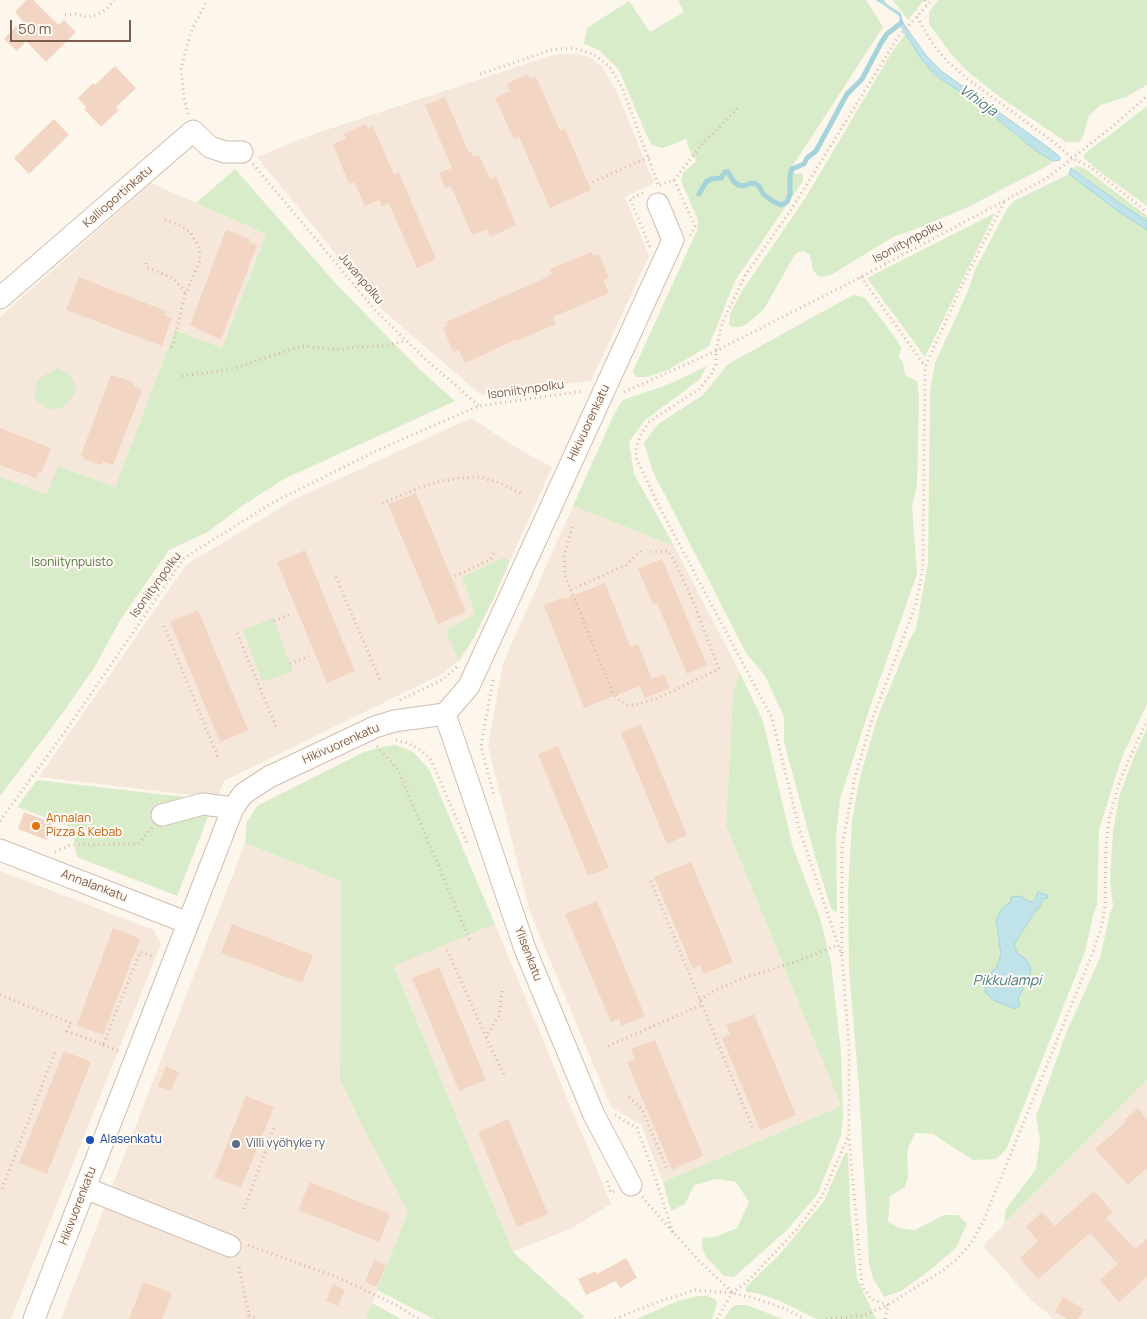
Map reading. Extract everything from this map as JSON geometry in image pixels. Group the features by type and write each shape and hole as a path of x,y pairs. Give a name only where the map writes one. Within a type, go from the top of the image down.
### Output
{"street":[{"path":"193,131 210,147 225,152 242,152"},
{"name":"Kallioportinkatu","path":"0,298 193,131"},
{"name":"Hikivuorenkatu","path":"34,1319 233,808 243,794 270,777 375,727 394,721 445,714 468,686 673,240 659,195"},
{"name":"Ylisenkatu","path":"445,714 525,949 594,1115 631,1185"},
{"path":"162,815 203,804 233,808"},
{"name":"Annalankatu","path":"0,850 188,923"},
{"path":"85,1188 230,1246"}],"path":[{"path":"65,15 74,14 86,17 96,15 107,9 114,0"},
{"path":"193,131 184,98 181,69 190,34 207,0"},
{"path":"925,0 927,6"},
{"path":"842,956 799,828 772,718 661,510 636,458 636,449 640,436 649,422 699,390 711,376 716,364 716,351 722,323 746,274 792,210 898,37 932,0"},
{"path":"917,17 934,46 954,68 1072,158 1090,167 1147,212"},
{"path":"480,74 551,50 574,48 593,54 609,66 622,87 649,157 659,195"},
{"name":"Isoniitynpolku","path":"0,821 69,726 184,558 272,503 380,449 479,406 591,390 617,396 716,351 861,277 1047,178 1122,119 1147,96"},
{"path":"659,195 674,180 702,144 738,108"},
{"name":"Juvanpolku","path":"242,152 375,310 479,406"},
{"path":"593,182 649,157"},
{"path":"674,180 695,226 686,244"},
{"path":"888,1305 871,1299 862,1286 849,1137 849,1046 842,956 842,847 855,777 872,720 916,604 923,566 925,367 964,281 1004,201"},
{"path":"165,220 180,225 190,232 199,247 200,260 186,293 173,344 169,350"},
{"path":"146,263 147,267 174,279 186,293"},
{"path":"861,277 925,367"},
{"path":"182,376 228,370 302,346 340,350 358,346 384,346 406,340"},
{"path":"382,503 441,481 460,478 480,477 522,494"},
{"path":"572,526 564,557 565,576 613,693 619,700 627,704 636,705 662,696 719,669 693,601 674,560 668,551 651,552"},
{"path":"571,590 626,565 643,549"},
{"path":"455,576 491,559 494,553"},
{"path":"336,577 380,680"},
{"path":"274,621 291,614"},
{"path":"164,626 218,757"},
{"path":"237,633 277,729"},
{"path":"290,664 309,656"},
{"path":"494,680 481,746 496,802"},
{"path":"826,1319 861,1316 888,1305 942,1272 971,1243 983,1222 1093,952 1105,905 1106,847 1109,819 1120,780 1147,720"},
{"path":"393,739 408,743 422,751 431,760 469,846"},
{"path":"383,740 373,742 398,770 471,943"},
{"path":"50,855 70,845 138,844 162,815"},
{"path":"651,881 754,1131"},
{"path":"700,1000 714,990 838,945"},
{"path":"448,950 505,1076"},
{"path":"103,1045 140,952 160,959"},
{"path":"486,1037 499,1016 502,991"},
{"path":"0,995 71,1023 67,1031 124,1053"},
{"path":"608,1046 702,1005"},
{"path":"2,1189 56,1049"},
{"path":"629,1097 642,1109 668,1171"},
{"path":"614,1114 637,1128 673,1233"},
{"path":"244,1209 274,1128"},
{"path":"717,1319 732,1293 748,1281 797,1229 822,1196 849,1137"},
{"path":"604,1176 611,1193 655,1177"},
{"path":"631,1185 673,1233 732,1293"},
{"path":"230,1246 249,1244 338,1278 394,1304 419,1319"},
{"path":"240,1267 248,1317 258,1319"},
{"path":"615,1319 655,1303 696,1290 732,1293 786,1309 806,1319"},
{"path":"885,1319 888,1305"}],"shaded area":[{"path":"556,54 575,54 590,57 602,67 615,88 654,183 625,197 649,256 591,381 481,395 379,307 257,157 308,136"},
{"path":"151,183 266,234 222,348 175,330 115,487 59,466 47,494 0,477 0,317"},
{"path":"471,418 522,451 552,467 494,597 461,659 442,674 224,781 217,798 39,777 186,565 293,500"},
{"path":"573,506 674,546 740,673 733,692 726,825 841,1106 663,1182 641,1125 611,1107 530,912 488,746 503,663"},
{"path":"245,843 341,881 340,1080 408,1212 366,1319 61,1319"},
{"path":"0,871 154,930 161,944 11,1319 0,1319"},
{"path":"495,924 611,1204 572,1228 513,1252 394,965"},
{"path":"1147,1080 1147,1319 1054,1319 1030,1299 983,1246"}],"green space":[{"path":"678,0 866,0 883,27 788,173 803,174 803,181 735,281 709,346 668,370 646,377 636,377 633,371 698,228 698,220 681,181 683,173 697,161 691,154 686,139 663,148 652,145 619,70 599,50 584,44 587,28 629,1 650,32 684,12"},
{"path":"893,0 924,0 908,20"},
{"path":"938,0 1147,0 1147,85 1126,97 1101,105 1089,115 1080,141 1066,142 997,95 967,71 952,55 929,24 929,12"},
{"path":"906,33 922,60 934,74 986,110 1018,137 1053,161 1047,166 968,207 893,237 831,275 821,277 817,275 813,270 810,255 803,251 798,252 764,309 747,324 740,327 732,327 729,324 730,314 742,291 806,197 890,55"},
{"path":"1147,106 1147,206 1084,158 1090,149"},
{"path":"1077,166 1084,168 1147,216 1147,221 1073,168"},
{"name":"Isoniitynpuisto","path":"235,169 337,285 419,369 455,401 284,479 242,506 208,532 169,550 121,619 94,668 0,796 0,477 47,494 58,466 115,487 175,330 222,348 266,234 196,203"},
{"path":"1069,174 1115,209 1147,230 1147,704 1122,757 1099,829 1097,905 1085,952 1006,1150 996,1159 973,1160 933,1134 915,1133 907,1151 908,1177 905,1187 890,1196 888,1222 899,1228 915,1230 944,1215 958,1215 967,1223 956,1248 901,1291 884,1297 873,1278 869,1263 859,1088 849,970 848,891 852,821 860,777 877,719 909,641 916,629 928,563 930,392 935,363 968,291 975,270 1007,209 1014,201","holes":["1039,892 1047,895 1014,945 1017,953 1030,964 1030,973 1018,999 1020,1006 1015,1009 992,998 993,971 1000,961 1001,955 996,926 1006,905 1009,904 1014,896 1021,896 1027,901 1033,902"]},
{"path":"995,213 925,357 867,278"},
{"path":"853,295 864,297 897,340 901,348 899,357 903,362 905,375 917,381 919,398 917,485 912,506 917,574 840,799 836,836 837,912 832,911 814,853 784,742 784,717 765,676 746,653 653,472 644,443 658,424 703,395 728,364"},
{"path":"707,366 699,380 645,420 629,442 634,474 674,546 573,506 615,412 623,400 667,385"},
{"path":"57,368 70,375 76,386 75,394 62,408 49,409 34,400 37,380"},
{"path":"503,558 510,561 473,639 458,661 446,630 474,615 474,610 462,577"},
{"path":"273,618 293,671 262,682 243,630"},
{"path":"740,673 763,721 793,848 820,918 831,963 841,1052 843,1115 841,1136 817,1195 786,1231 734,1277 724,1276 706,1257 702,1247 703,1238 715,1237 737,1228 749,1202 736,1182 716,1179 694,1185 685,1204 671,1211 663,1182 841,1106 726,825 733,692"},
{"path":"1147,728 1147,1080 1004,1224 1006,1209 1036,1169 1040,1140 1036,1116 1067,1031 1100,958 1113,906 1110,880 1113,831 1119,797"},
{"path":"396,745 413,752 429,769 495,924 394,966 513,1252 585,1317 580,1319 434,1319 377,1290 408,1212 340,1080 341,881 245,843 247,822 257,806 364,752"},
{"path":"37,780 194,798 210,812 177,896 77,857 71,827 17,807"},
{"path":"845,1153 848,1153 850,1208 857,1279 876,1319 817,1319 780,1301 757,1293 746,1292 746,1287 779,1255 824,1201"},
{"path":"698,1296 707,1296 715,1299 717,1304 712,1319 636,1319 678,1301"},
{"path":"372,1303 401,1319 366,1319"},
{"path":"736,1305 747,1305 782,1319 724,1319 731,1308"}],"water":[{"name":"Vihioja","path":"877,0 883,0 887,5 900,13 903,23 925,54 940,70 1049,148 1059,156 1060,160 1053,161 1035,150 986,110 934,74 922,60 900,25 900,16"},
{"path":"1071,168 1147,221 1147,230 1115,209 1069,174"},
{"name":"Pikkulampi","path":"1038,892 1047,895 1048,898 1043,899 1014,945 1017,953 1026,959 1031,968 1018,999 1020,1006 1015,1009 993,1000 985,992 986,979 997,966 1001,955 996,920 1003,907 1010,903 1011,897 1021,896 1027,901 1034,902"}],"building":[{"path":"26,0 33,0 59,25 64,20 76,32 46,62 26,41 17,51 4,39 22,20 15,12"},
{"path":"115,66 136,88 116,107 119,110 101,127 84,109 86,107 78,98 93,83 95,85"},
{"path":"528,74 530,79 536,77 560,131 565,129 591,190 550,208 519,137 514,139 495,98 510,91 506,84"},
{"path":"445,97 469,153 471,152 474,157 479,155 490,179 496,176 516,225 490,237 487,229 472,235 451,186 445,188 439,173 452,168 425,105"},
{"path":"54,119 69,135 29,174 14,158"},
{"path":"366,124 368,129 373,126 394,175 399,173 436,259 417,268 389,203 382,207 379,200 365,206 354,182 349,184 333,144 346,138 344,134"},
{"path":"226,230 250,239 249,242 257,245 221,340 190,325"},
{"path":"591,252 593,256 599,254 609,278 603,280 609,293 553,317 556,324 465,363 459,350 453,352 443,328 447,326 446,322 547,277 552,274 550,269"},
{"path":"79,277 166,311 164,315 172,318 162,346 66,310"},
{"path":"111,375 134,382 133,386 142,390 113,465 103,462 101,465 83,459 84,457 81,455"},
{"path":"0,428 51,448 42,472 39,471 36,478 0,465"},
{"path":"416,493 466,612 438,624 388,504"},
{"path":"305,550 355,671 327,683 277,562"},
{"path":"662,559 707,665 687,674 657,603 653,604 638,569"},
{"path":"605,583 630,646 638,644 652,679 664,674 670,688 645,698 640,686 584,708 544,605"},
{"path":"198,610 248,730 220,742 170,622"},
{"path":"641,724 687,835 667,844 621,733"},
{"path":"558,746 609,868 588,876 538,754"},
{"name":"Annalan Pizza & Kebab","path":"24,812 53,823 47,840 18,829"},
{"path":"691,862 733,962 704,974 700,965 693,969 654,877"},
{"path":"597,901 645,1016 621,1026 619,1019 611,1022 565,914"},
{"path":"232,924 313,955 302,983 221,953"},
{"path":"113,928 140,939 103,1035 77,1025"},
{"path":"439,967 486,1080 459,1091 412,978"},
{"path":"754,1014 796,1115 760,1130 722,1038 730,1034 726,1025"},
{"path":"655,1040 703,1156 672,1170 627,1062 635,1059 631,1049"},
{"path":"64,1051 91,1062 47,1174 19,1163"},
{"path":"166,1066 179,1072 171,1091 158,1086"},
{"path":"246,1096 274,1107 241,1188 214,1177"},
{"path":"1138,1108 1147,1119 1147,1168 1128,1185 1095,1149 1126,1122 1124,1120"},
{"path":"508,1119 548,1214 517,1227 478,1132"},
{"path":"310,1182 390,1214 379,1242 298,1210"},
{"path":"1094,1191 1113,1212 1106,1218 1135,1249 1147,1239 1147,1277 1119,1302 1100,1280 1118,1264 1090,1233 1038,1279 1020,1258 1038,1241 1026,1227 1042,1212 1055,1226"},
{"path":"626,1258 637,1278 620,1288 616,1281 586,1295 578,1279 596,1271 597,1274"},
{"path":"374,1260 386,1265 377,1287 365,1282"},
{"path":"143,1282 172,1293 162,1319 129,1319"},
{"path":"333,1284 345,1290 338,1306 326,1301"},
{"path":"1063,1297 1084,1309 1078,1319 1067,1319 1055,1312"}],"waterway":[{"path":"699,194 706,182 711,179 721,178 725,172 728,172 738,185 756,184 763,194 774,202 781,205 787,202 790,194 790,175 792,169 804,164 807,158 816,151 847,94 862,79 887,34 901,23"}],"place":[{"name":"Annalan Pizza & Kebab","path":"36,826"},
{"name":"Alasenkatu","path":"90,1140"},
{"name":"Villi vyöhyke ry","path":"236,1144"}]}
